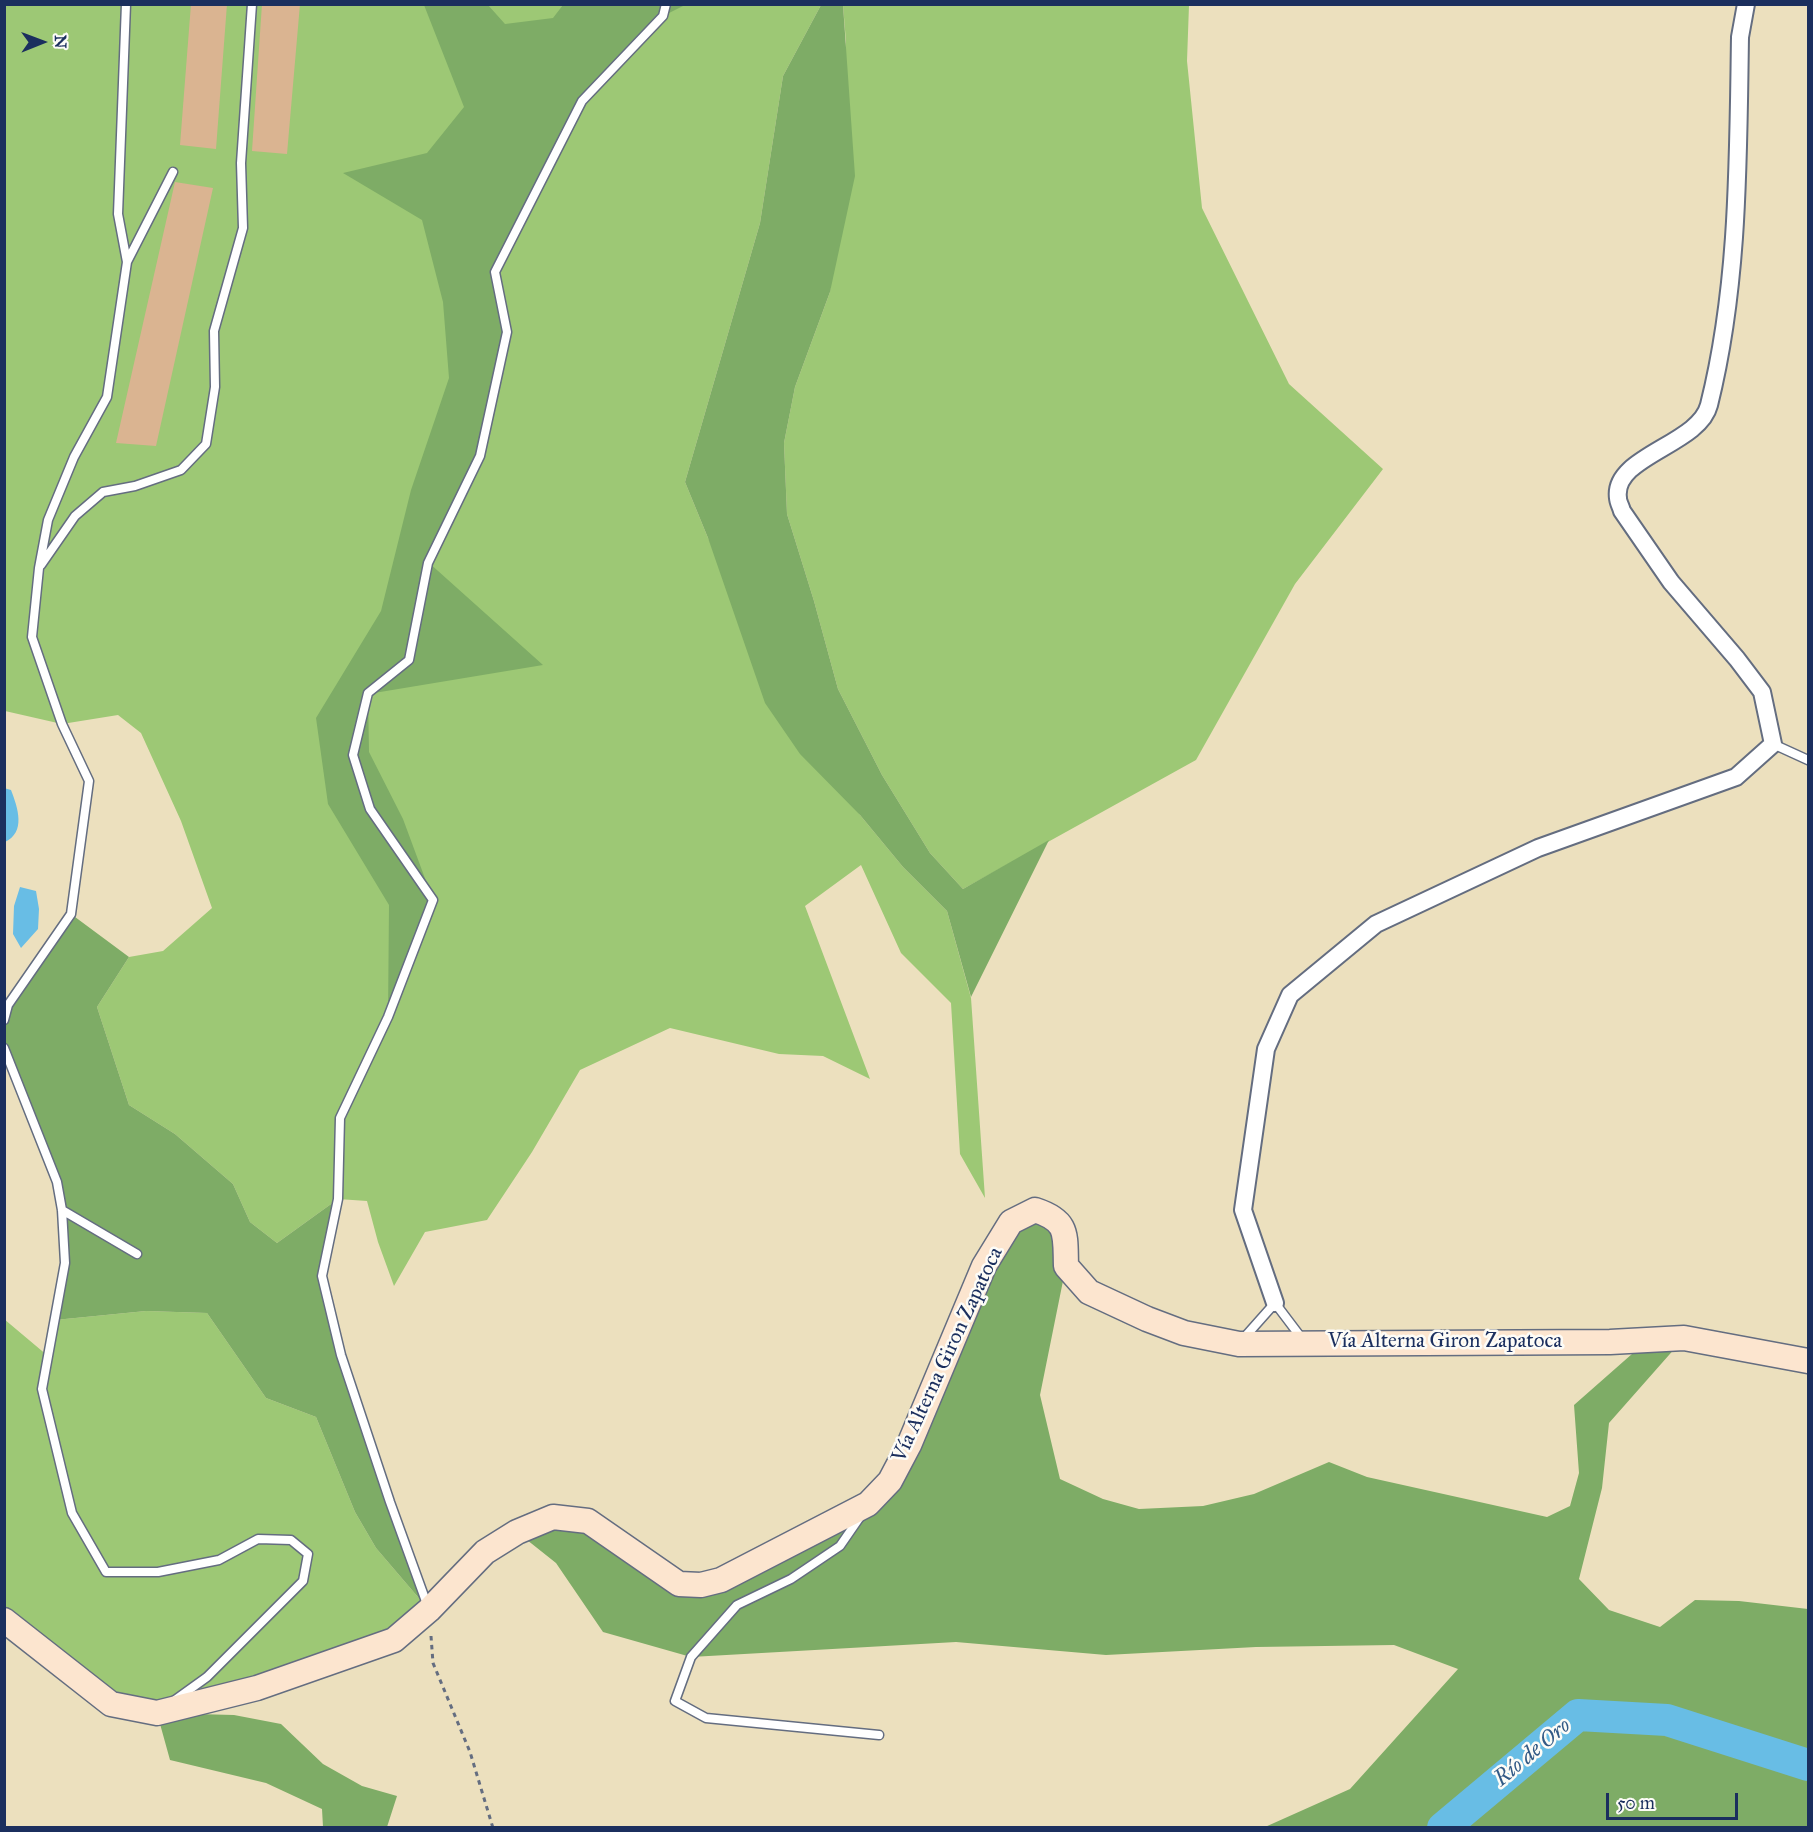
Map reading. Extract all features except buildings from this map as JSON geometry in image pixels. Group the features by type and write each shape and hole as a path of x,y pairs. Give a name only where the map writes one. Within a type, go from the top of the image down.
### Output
{"street":[{"path":"1275,1303 1243,1210 1266,1049 1290,995 1376,924 1538,848 1736,777 1773,744 1762,692 1671,582 1628,519 1617,498 1619,486 1629,468 1693,428 1707,413 1714,384 1732,264 1740,37 1746,4"},
{"name":"Vía Alterna Giron Zapatoca","path":"4,1620 111,1704 156,1713 257,1688 394,1640 429,1610 485,1552 517,1532 553,1517 588,1521 679,1584 701,1585 721,1580 868,1504 890,1481 909,1445 984,1266 1011,1222 1035,1210 1058,1220 1065,1230 1066,1266 1089,1292 1147,1319 1184,1333 1239,1344 1610,1341 1684,1338 1809,1361"}],"lane":[{"path":"126,4 118,214 127,262"},
{"path":"39,568 75,516 103,492 135,486 181,470 206,444 215,387 214,331 243,228 241,163 252,4"},
{"path":"429,1610 341,1355 322,1276 338,1199 340,1118 388,1017 433,900 370,809 353,754 368,693 409,660 428,563 480,456 507,333 495,272 582,101 663,16 666,4"},
{"path":"1736,4 1740,37"},
{"path":"4,1020 8,1005 71,914 89,781 62,724 32,637 39,568 48,520 74,457 107,397 127,262 173,171"},
{"path":"1773,744 1809,760"},
{"path":"4,1048 57,1182 62,1210 65,1263 42,1389 72,1513 106,1572 158,1572 219,1560 258,1539 291,1540 308,1554 303,1581 207,1677 156,1713"},
{"path":"62,1210 137,1254"},
{"path":"1239,1344 1275,1303 1304,1342"},
{"path":"868,1504 840,1546 791,1579 737,1605 691,1657 675,1701 706,1718 879,1735"}],"path":[{"path":"429,1610 433,1663 470,1752 493,1827"}],"green space":[{"path":"5,5 821,5 783,76 760,223 685,482 708,538 860,815 903,867 947,911 971,998 985,1198 960,1154 951,1003 901,953 861,865 805,906 870,1079 823,1056 779,1054 670,1028 580,1070 532,1152 487,1220 425,1232 394,1286 378,1242 367,1201 338,1199 277,1243 250,1222 233,1184 175,1134 129,1105 97,1007 129,957 163,951 212,908 181,821 141,733 118,715 62,724 5,711"},
{"path":"424,5 488,5 505,24 553,18 563,5 685,5 663,16 582,101 495,272 507,332 480,456 428,562 543,665 368,694 369,752 403,819 433,900 388,1017 389,905 328,804 316,718 381,611 411,490 449,378 443,302 422,220 343,173 427,153 464,107"},
{"path":"821,5 843,5 855,176 830,292 795,387 784,443 787,514 838,689 882,775 930,853 963,889 1049,840 971,997 947,911 903,867 860,815 800,754 765,703 708,538 685,482 760,223 783,76"},
{"path":"843,5 1189,5 1187,61 1202,208 1289,384 1383,469 1295,584 1196,760 963,889 930,853 882,775 838,689 787,514 784,443 795,387 830,292 846,42"},
{"path":"71,914 129,957 97,1007 129,1105 175,1134 233,1184 250,1222 277,1243 338,1199 322,1276 341,1355 429,1610 376,1548 355,1512 316,1417 266,1398 207,1313 146,1311 55,1320 65,1263 57,1182 5,1048 5,1020 8,1005"},
{"path":"1050,1215 1066,1266 1040,1395 1060,1479 1103,1499 1139,1509 1203,1506 1254,1494 1329,1462 1367,1477 1547,1517 1570,1506 1579,1473 1574,1405 1649,1339 1684,1338 1609,1423 1602,1488 1579,1579 1609,1610 1660,1627 1695,1600 1739,1601 1808,1609 1808,1827 1265,1827 1350,1789 1458,1669 1394,1645 1256,1647 1106,1655 956,1642 691,1657 603,1632 556,1563 517,1532 553,1517 701,1585 868,1504 1011,1222"},
{"path":"146,1311 207,1313 266,1398 316,1417 355,1512 376,1548 429,1610 394,1640 157,1713 111,1704 5,1620 4,1319 48,1356 55,1320"},
{"path":"157,1713 234,1715 281,1724 323,1764 362,1786 397,1796 387,1827 323,1827 322,1809 266,1783 170,1760"}],"water":[{"path":"4,788 11,790 18,812 16,832 5,842"},
{"path":"20,887 36,891 39,909 38,929 21,948 13,934 14,906"}],"waterway":[{"name":"Río de Oro","path":"1443,1828 1578,1715 1667,1720 1808,1765"}]}
